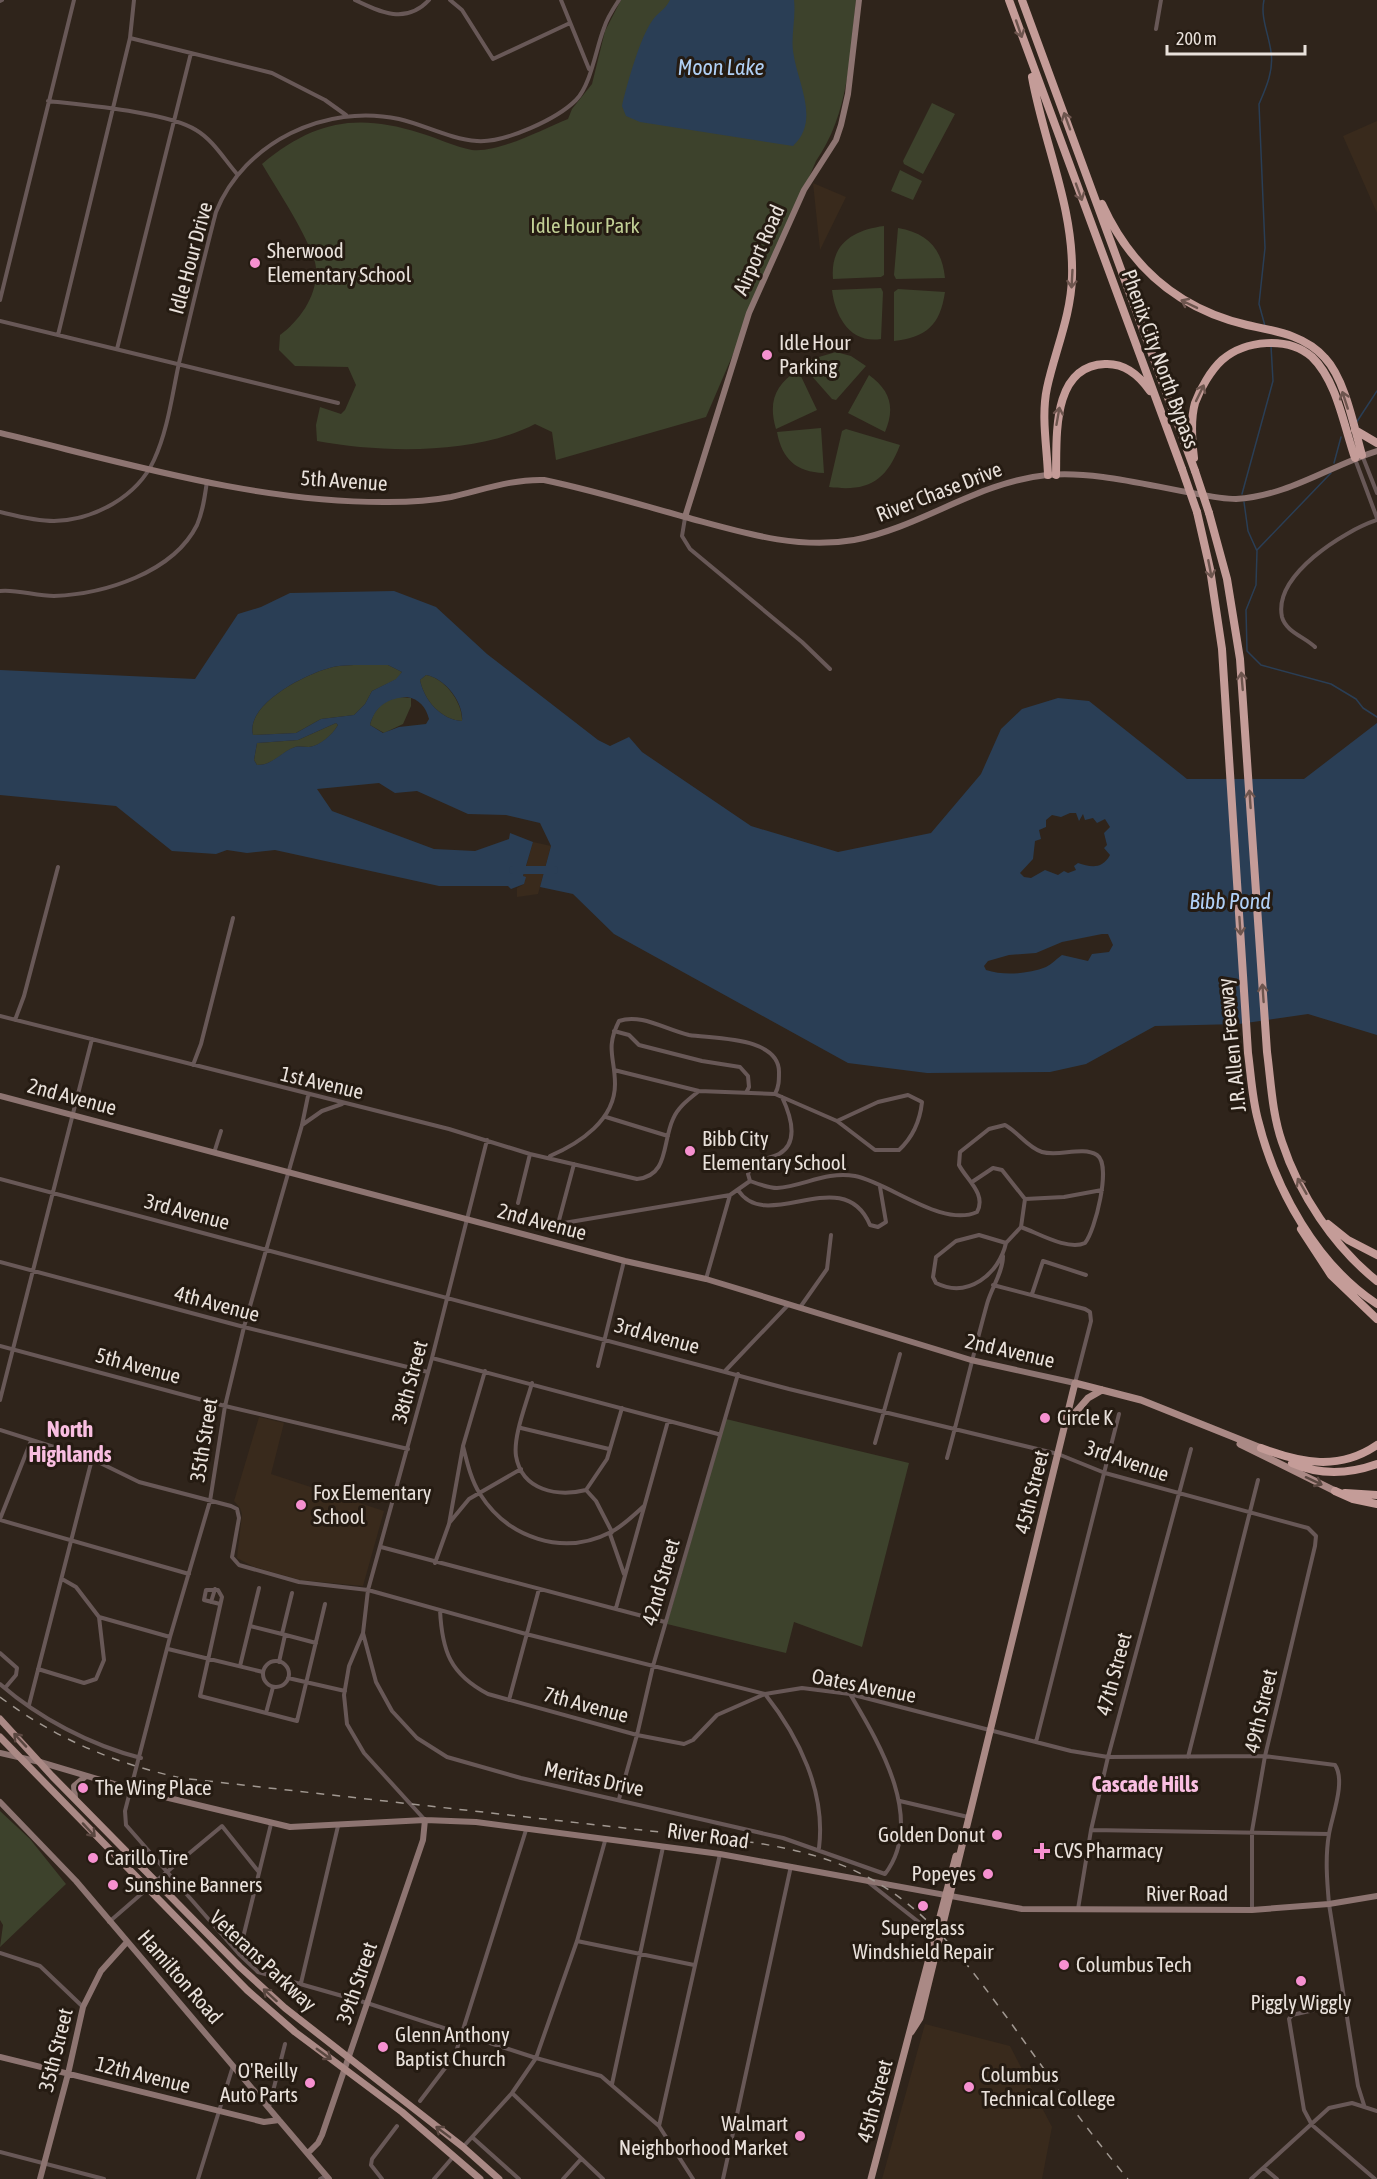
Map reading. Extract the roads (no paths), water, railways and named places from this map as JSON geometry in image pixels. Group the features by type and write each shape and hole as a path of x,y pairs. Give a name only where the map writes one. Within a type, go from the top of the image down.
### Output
{"highway":[{"name":"Phenix City North Bypass","path":"1009,0 1197,512 1219,622 1228,742"},
{"name":"Phenix City North Bypass","path":"1022,0 1209,513 1227,579 1237,632 1246,740"},
{"path":"1029,57 1038,103 1066,206 1072,252 1068,314 1047,390 1045,416 1052,475"},
{"path":"1079,155 1117,234 1139,264 1181,300 1214,316 1275,331 1311,344 1326,359 1334,371 1354,429 1359,457"},
{"path":"1195,471 1192,435 1195,404 1205,382 1222,360 1241,349 1260,343 1284,343 1310,355 1323,370 1359,457"},
{"path":"1052,475 1059,410 1069,386 1081,372 1098,364 1120,365 1137,375 1155,399"},
{"path":"1354,429 1377,442"},
{"name":"J.R. Allen Freeway","path":"1246,740 1267,1052 1274,1113 1294,1172 1313,1204 1349,1256 1377,1281"},
{"name":"J.R. Allen Freeway","path":"1228,742 1248,1053 1257,1119 1271,1162 1305,1228 1332,1265 1355,1290 1377,1304"},
{"path":"1271,1162 1311,1247 1331,1275 1377,1319"},
{"path":"1313,1204 1342,1236 1377,1255"},
{"path":"1261,1448 1289,1458 1315,1463 1351,1459 1377,1445"},
{"path":"1261,1448 1316,1471 1350,1470 1377,1464"},
{"path":"1335,1491 1377,1495"},
{"path":"1335,1491 1353,1499 1377,1504"}],"main road":[{"path":"1075,1383 1141,1400 1261,1448"},
{"name":"45th Street","path":"911,2032 920,2018 1075,1383"},
{"path":"1072,1416 1091,1387"},
{"path":"1066,1423 1088,1398 1102,1390"},
{"path":"1225,1435 1263,1457 1335,1491"},
{"name":"Veterans Parkway","path":"0,1719 240,1967 285,2008 463,2147 499,2179"},
{"name":"Veterans Parkway","path":"0,1737 147,1889 275,2015 402,2112 480,2179"},
{"name":"45th Street","path":"871,2179 911,2032 912,2016 932,1941 948,1897"}],"street":[{"path":"0,300 74,0"},
{"path":"58,335 130,38 134,0"},
{"path":"355,0 392,15 413,13 429,0"},
{"path":"450,0 462,10 493,59 570,23"},
{"path":"561,0 590,70"},
{"name":"Idle Hour Drive","path":"150,469 160,446 216,212 237,174 273,143 323,121 346,115 385,117 463,139 490,140 522,130 566,109 578,98 603,29 619,0"},
{"name":"Airport Road","path":"685,517 749,312 804,189 836,140 842,125 859,0"},
{"path":"1156,29 1161,0"},
{"path":"130,38 273,73 325,100 346,115"},
{"path":"117,348 191,53"},
{"path":"48,101 112,109 174,121 204,135 237,174"},
{"path":"0,321 338,403"},
{"name":"5th Avenue","path":"0,433 150,469 289,494 386,502 449,497 512,481 544,480 685,517"},
{"name":"River Chase Drive","path":"685,517 757,537 789,542 853,540 884,532 1004,482 1052,475 1101,477 1236,499 1286,490 1377,451"},
{"path":"1359,457 1377,493"},
{"path":"1316,647 1287,628 1282,616 1284,597 1293,577 1322,551 1364,524 1377,519 1359,457"},
{"path":"0,512 53,521 86,516 129,493 150,469"},
{"path":"0,590 38,595 79,593 118,584 146,571 175,552 191,533 202,512 207,481"},
{"path":"685,517 682,536 690,549 802,642 830,669"},
{"path":"15,1020 24,996 58,867"},
{"path":"193,1065 204,1034 233,918"},
{"name":"1st Avenue","path":"0,1016 488,1140 530,1154 637,1179 652,1175 659,1169 668,1136"},
{"path":"550,1157 575,1144 606,1117 614,1098 614,1070 610,1049 619,1021 641,1018 662,1028 691,1035 748,1043 767,1051 779,1067 775,1094"},
{"path":"614,1031 629,1035 639,1045 740,1067 748,1076 749,1087 746,1093"},
{"path":"0,1400 92,1038"},
{"path":"614,1070 699,1091 775,1094 837,1121 874,1150 899,1150 909,1141 916,1125 921,1102 908,1095 878,1102 837,1121"},
{"path":"606,1117 668,1136 673,1118 699,1091"},
{"name":"35th Street","path":"308,1095 302,1125 244,1327 225,1406 210,1502 170,1637 141,1758 125,1811 126,1824 239,1954 258,1972 367,2002 536,2058 595,2073 612,2084 659,2126 693,2179"},
{"name":"2nd Avenue","path":"0,1096 624,1260 706,1279 801,1306 971,1360 1075,1383"},
{"path":"750,1181 748,1174 752,1164 781,1153 789,1143 790,1116 782,1097"},
{"path":"302,1125 322,1111 343,1103"},
{"path":"750,1181 774,1188 836,1175 854,1176 953,1216 973,1214 979,1208 980,1201 972,1182 959,1165 960,1152 988,1129 1005,1125 1041,1152 1083,1152 1097,1155 1102,1162 1105,1176 1088,1239 1080,1245 1065,1243 1021,1227"},
{"path":"214,1153 222,1131"},
{"name":"38th Street","path":"363,1633 368,1590 408,1449 488,1140"},
{"path":"518,1203 530,1154"},
{"path":"574,1164 558,1224 730,1195 750,1181"},
{"path":"947,1458 971,1360 993,1285 1003,1264 1006,1243 1021,1227 1025,1199 1002,1170 993,1168 972,1182"},
{"name":"3rd Avenue","path":"0,1179 606,1338 789,1389 1058,1454 1105,1473 1305,1527"},
{"path":"738,1190 745,1200 753,1203 786,1204 814,1198 846,1199 860,1207 870,1225 878,1227 886,1222 887,1216 880,1186"},
{"path":"1025,1199 1064,1197 1102,1190"},
{"path":"706,1279 730,1195"},
{"path":"801,1306 827,1269 831,1235"},
{"path":"1003,1256 984,1279 974,1285 951,1288 936,1283 933,1277 936,1257 956,1241 979,1236 1006,1243"},
{"path":"598,1366 624,1260"},
{"path":"993,1285 1032,1294 1043,1261 1086,1275"},
{"name":"4th Avenue","path":"0,1262 244,1327 428,1372"},
{"name":"45th Street","path":"1032,1294 1085,1309 1092,1315 1075,1383"},
{"path":"726,1370 790,1304"},
{"name":"5th Avenue","path":"0,1346 225,1406 408,1449"},
{"path":"875,1443 900,1354"},
{"path":"432,1358 718,1434"},
{"path":"435,1563 449,1524 463,1446 485,1371"},
{"name":"42nd Street","path":"619,1799 638,1735 665,1622 718,1434 738,1374"},
{"path":"532,1383 520,1428 516,1455 521,1469 532,1484 543,1490 561,1494 586,1490 607,1459 622,1408"},
{"path":"1036,1743 1119,1414"},
{"path":"616,1608 668,1420"},
{"path":"520,1428 609,1449"},
{"path":"0,1430 92,1459 139,1482 210,1502"},
{"path":"31,1441 0,1519 189,1574"},
{"path":"463,1446 479,1492 500,1518 513,1529 533,1538 556,1544 587,1540 612,1532 644,1506"},
{"name":"47th Street","path":"1078,1909 1091,1830 1108,1757 1177,1494 1191,1449"},
{"path":"29,1705 73,1541 92,1459"},
{"path":"449,1524 469,1499 521,1469"},
{"path":"1188,1757 1258,1480"},
{"path":"586,1490 596,1501 612,1532 610,1534 624,1576"},
{"name":"Oates Avenue","path":"210,1502 237,1509 238,1518 232,1557 240,1565 299,1582 368,1590 526,1634 765,1694 802,1688 850,1694 1036,1743 1108,1757 1265,1755 1335,1765 1339,1778 1329,1834"},
{"name":"49th Street","path":"1252,1910 1252,1831 1265,1755 1315,1546 1316,1536 1305,1527"},
{"path":"381,1547 665,1622"},
{"path":"38,1669 84,1683 96,1679 104,1660 99,1617 76,1587 62,1579"},
{"path":"240,1666 259,1588"},
{"path":"211,1602 214,1589"},
{"path":"220,1604 204,1600 206,1590 214,1589 222,1594 220,1604 207,1658 200,1696 297,1721 325,1604"},
{"path":"509,1700 539,1589"},
{"path":"279,1662 292,1593"},
{"name":"7th Avenue","path":"440,1610 445,1651 470,1684 488,1694 638,1735 684,1744 723,1712 765,1694"},
{"path":"99,1617 170,1637"},
{"path":"250,1626 316,1642"},
{"path":"363,1633 349,1666 344,1712 352,1734 364,1753 425,1820"},
{"name":"Meritas Drive","path":"363,1633 376,1682 392,1711 417,1738 447,1757 473,1766 819,1848 885,1874 893,1863 899,1841 902,1821 900,1801"},
{"path":"167,1649 263,1672"},
{"path":"0,1653 17,1668 16,1675 5,1688"},
{"path":"279,1662 287,1668 288,1678 281,1686 273,1687 266,1682 263,1672 268,1664 279,1662"},
{"path":"288,1678 345,1691"},
{"path":"0,1684 29,1705 83,1737 141,1758"},
{"path":"266,1713 273,1687"},
{"path":"765,1694 785,1719 820,1804 819,1848"},
{"path":"850,1694 884,1759 900,1801 968,1817"},
{"name":"River Road","path":"0,1753 40,1762 131,1789 290,1827 425,1820 476,1822 791,1865 868,1882 1022,1909 1252,1910 1329,1904 1377,1896"},
{"path":"78,1802 73,1795 74,1786 86,1775"},
{"name":"Hamilton Road","path":"0,1803 47,1849 128,1942 279,2120 309,2152 325,2178"},
{"name":"39th Street","path":"309,2152 318,2144 322,2135 423,1840 425,1820"},
{"path":"239,1954 258,1871 272,1824"},
{"path":"156,1881 222,1826 258,1871"},
{"path":"301,1983 338,1826"},
{"path":"420,2101 446,2069 462,2034 526,1830"},
{"path":"1091,1830 1329,1834 1326,1874 1329,1904 1358,2086 1364,2105"},
{"path":"463,2147 512,2093 536,2058 577,1941 605,1840"},
{"path":"612,2084 663,1847"},
{"path":"659,2126 720,1854"},
{"path":"723,2179 791,1865"},
{"path":"868,1882 925,1927 932,1941"},
{"path":"110,1922 147,1889"},
{"path":"577,1941 694,1965"},
{"name":"35th Street","path":"40,2179 83,2007 101,1971 128,1942"},
{"path":"0,1953 40,1966 83,2007"},
{"path":"1345,2003 1292,2015 1288,2024 1301,2099 1312,2125 1375,2179"},
{"path":"269,2107 285,2044"},
{"name":"12th Avenue","path":"0,2057 264,2122 279,2120"},
{"path":"198,2179 221,2111 233,2065"},
{"path":"512,2093 603,2179"},
{"path":"1251,2179 1329,2108 1352,2103 1377,2111"},
{"path":"382,2179 371,2164 372,2159 397,2126"},
{"path":"472,2137 519,2179"},
{"path":"0,2152 104,2179"},
{"path":"434,2179 453,2156"},
{"path":"564,2179 581,2158"},
{"path":"1264,2168 1277,2179"}],"water":[{"name":"Moon Lake","path":"670,0 794,0 793,51 806,113 801,136 793,146 640,122 626,116 622,106 639,50 647,29"},
{"name":"Bibb Pond","path":"394,591 436,607 487,654 598,740 610,746 629,737 642,752 751,826 838,852 931,833 981,774 1001,729 1022,709 1058,698 1089,701 1187,779 1304,779 1377,723 1377,1035 1308,1014 1239,1024 1155,1026 1086,1064 1050,1072 927,1073 848,1063 614,934 573,894 540,887 551,846 540,823 506,815 468,814 417,791 395,793 379,783 317,789 332,811 434,849 475,851 509,839 510,833 533,842 523,876 526,877 524,884 511,889 508,886 439,886 275,850 247,853 227,850 216,854 172,851 116,806 0,795 0,670 195,679 238,614 261,607 290,593","holes":["388,665 402,672 396,679 372,691 365,704 354,715 321,719 296,733 253,735 253,723 258,712 280,692 322,670 337,666","426,675 446,686 460,707 462,721 447,717 435,708 425,695 420,680","407,697 418,702 428,715 429,719 426,724 399,727 383,733 370,725 379,708 394,699","336,723 338,725 318,744 309,747 295,747 273,761 263,764 257,765 254,760 257,743 298,740","1076,813 1079,821 1083,814 1085,820 1093,818 1097,823 1105,819 1110,827 1104,833 1107,845 1104,848 1110,855 1107,860 1096,866 1078,863 1074,866 1076,870 1068,873 1064,871 1058,875 1045,870 1031,878 1024,877 1020,873 1033,859 1035,841 1041,839 1039,830 1046,827 1046,820 1052,815 1061,817","1102,934 1108,934 1113,945 1109,952 1092,954 1088,961 1062,955 1046,967 1024,973 993,972 986,970 984,966 988,961 1009,955 1036,953 1062,942"]}],"waterway":[{"path":"1264,0 1264,19 1272,59 1269,79 1259,104 1265,248 1259,304 1265,326"},
{"path":"1242,494 1273,381 1271,346"},
{"path":"1356,423 1377,391"},
{"path":"1334,463 1341,437"},
{"path":"1257,550 1331,473"},
{"path":"1244,502 1248,531 1257,551 1256,585 1246,610 1247,651 1261,665 1331,684 1356,699 1363,708 1377,717"},
{"path":"513,870 554,870"}],"railway":[{"path":"0,1697 42,1725 108,1757 181,1778 757,1843 805,1853 852,1869 900,1898 951,1946 1128,2179"}],"place":[{"name":"Sherwood Elementary School","path":"255,263"},
{"name":"Idle Hour Parking","path":"767,355"},
{"name":"Bibb City Elementary School","path":"690,1151"},
{"name":"Circle K","path":"1045,1418"},
{"name":"Fox Elementary School","path":"301,1505"},
{"name":"The Wing Place","path":"83,1788"},
{"name":"Golden Donut","path":"997,1835"},
{"name":"CVS Pharmacy","path":"1042,1851"},
{"name":"Carillo Tire","path":"93,1858"},
{"name":"Popeyes","path":"988,1874"},
{"name":"Sunshine Banners","path":"113,1885"},
{"name":"Superglass Windshield Repair","path":"923,1906"},
{"name":"Columbus Tech","path":"1064,1965"},
{"name":"Piggly Wiggly","path":"1301,1981"},
{"name":"Glenn Anthony Baptist Church","path":"383,2047"},
{"name":"O'Reilly Auto Parts","path":"310,2083"},
{"name":"Columbus Technical College","path":"969,2087"},
{"name":"Walmart Neighborhood Market","path":"800,2136"}],"district":[{"name":"North Highlands","path":"70,1442"},
{"name":"Cascade Hills","path":"1145,1784"}],"park label":[{"name":"Idle Hour Park","path":"585,226"}]}
